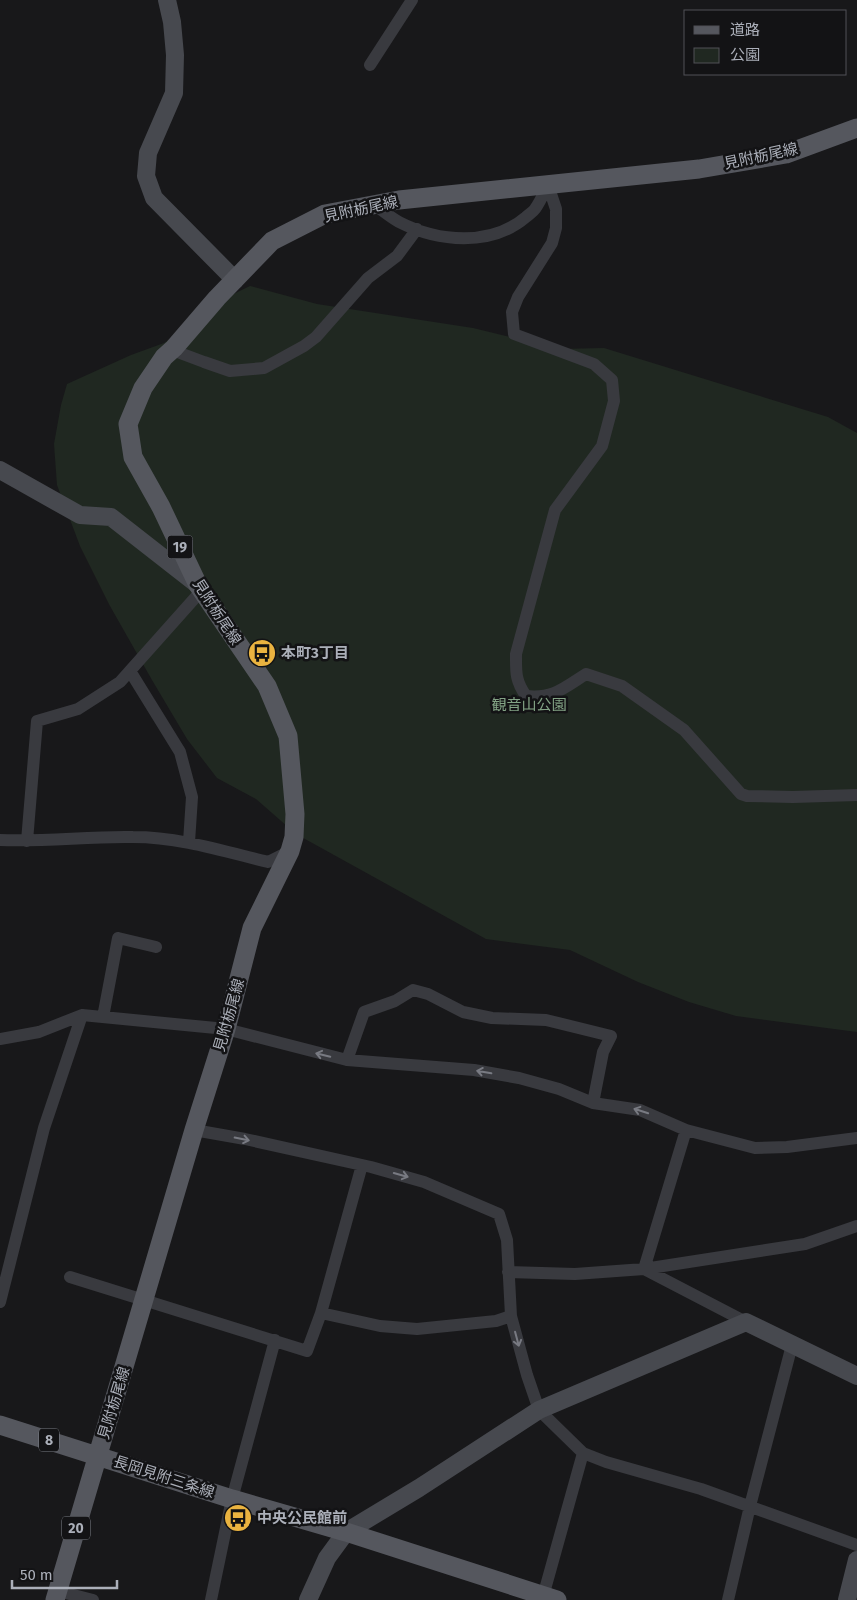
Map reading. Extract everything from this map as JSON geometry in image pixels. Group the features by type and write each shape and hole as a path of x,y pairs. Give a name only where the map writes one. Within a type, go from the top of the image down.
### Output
{"main road":[{"name":"見附栃尾線","path":"98,1456 194,1130 226,1029 252,928 290,851 294,837 295,814 288,736 267,686 200,588 133,457 128,424 143,388 164,357 272,241 324,214 399,200 699,169 786,154 857,128"},
{"name":"長岡見附三条線","path":"0,1425 232,1499 346,1532 547,1599"},
{"name":"20","path":"56,1596 98,1456"}],"street":[{"path":"168,0 175,55 174,93 148,153 146,176 154,198 234,280"},
{"path":"370,65 412,0"},
{"path":"373,204 398,222 417,229 449,237 476,238 496,234 515,226 535,210 548,185"},
{"path":"548,185 556,208 556,228 552,243 518,297 512,312 514,334 594,364 612,380 614,400 602,446 555,510 516,654 518,684 526,696 541,698 556,693 586,674 622,686 684,730 741,794 747,796 857,795"},
{"path":"174,348 204,362 230,371 264,368 304,346 316,337 368,278 397,256 417,229"},
{"path":"1,473 80,515 111,517 200,588 120,682 78,710 37,721 28,841"},
{"path":"130,671 180,752 192,797 189,842"},
{"path":"0,840 28,841 134,837 189,842 268,862 290,851"},
{"path":"103,1017 118,938 156,947"},
{"path":"347,1060 364,1012 395,1001 413,990 428,994 464,1012 492,1018 546,1020 611,1036 603,1052 593,1103"},
{"path":"0,1302 2,1286 44,1128 82,1014"},
{"path":"0,1039 39,1032 82,1014 226,1029 347,1060 474,1070 519,1078 551,1087 593,1103 640,1110 686,1130 755,1148 787,1147 857,1138"},
{"path":"194,1130 245,1139 362,1165 424,1182 499,1214 507,1240 511,1316 527,1375 539,1410 582,1453 606,1462 701,1489 857,1545"},
{"path":"644,1269 686,1130"},
{"path":"70,1277 307,1351 320,1313 362,1165"},
{"path":"508,1272 575,1274 644,1269 805,1244 857,1226"},
{"path":"644,1269 746,1322 857,1376"},
{"path":"320,1313 380,1326 417,1329 496,1321 511,1316"},
{"path":"308,1600 327,1558 346,1532 427,1483 539,1410 746,1322"},
{"path":"211,1600 232,1499 275,1340"},
{"path":"728,1600 750,1506 792,1345"},
{"path":"547,1599 582,1453"},
{"path":"847,1600 857,1560"},
{"path":"56,1596 93,1600"}],"green space":[{"name":"観音山公園","path":"250,286 317,304 473,328 559,349 604,348 828,417 857,433 857,1032 736,1016 689,1002 638,982 570,950 486,939 296,834 256,799 217,778 187,739 152,680 110,606 80,546 57,485 54,444 67,384 131,355 164,343 196,320 215,303"}],"place":[{"name":"本町3丁目","path":"262,653"},
{"name":"中央公民館前","path":"238,1518"}]}
